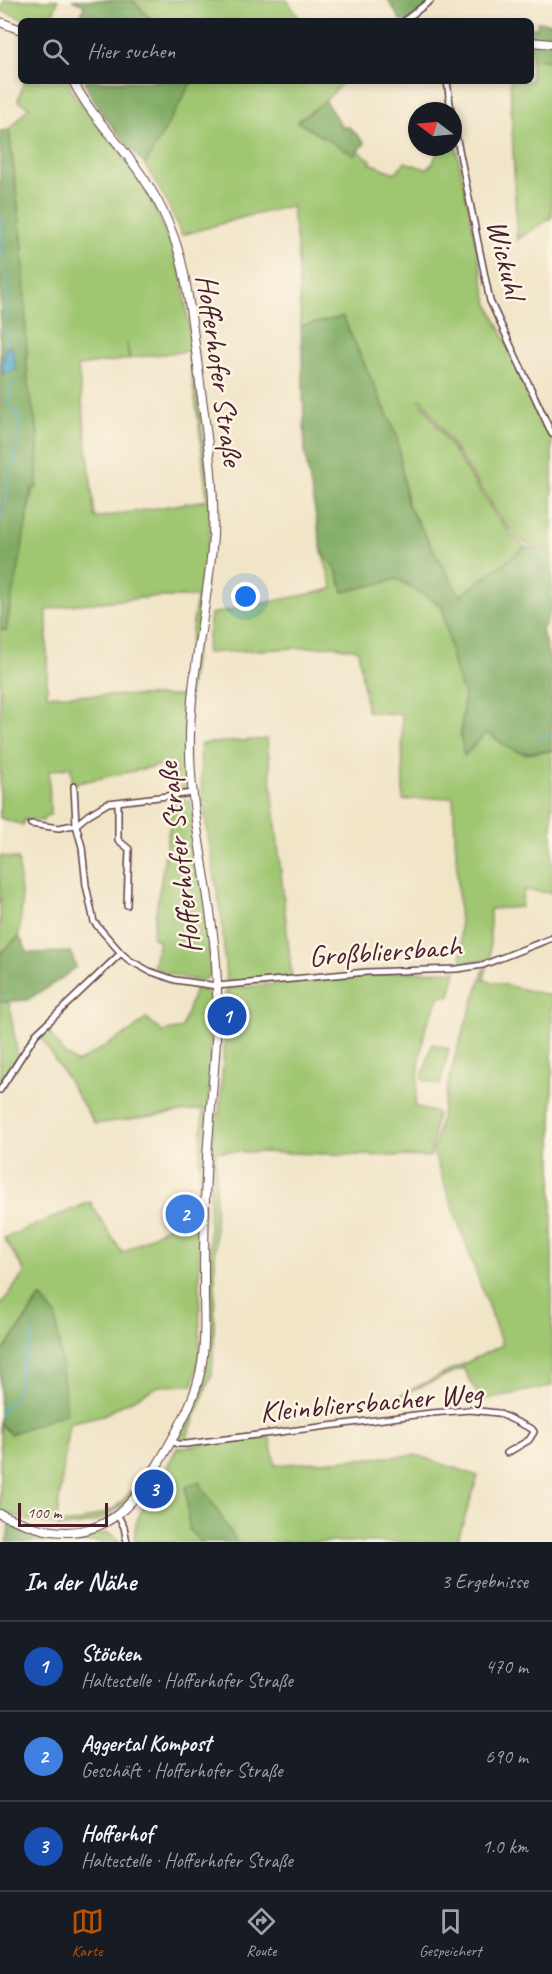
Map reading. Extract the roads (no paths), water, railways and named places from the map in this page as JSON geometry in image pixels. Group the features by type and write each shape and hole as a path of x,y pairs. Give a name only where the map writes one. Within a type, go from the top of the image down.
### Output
{"street":[{"path":"408,18 431,0"},
{"path":"0,22 18,29"},
{"path":"534,42 552,44"},
{"name":"Hofferhofer Straße","path":"0,1514 41,1529 66,1532 90,1528 118,1516 130,1506 147,1484 195,1393 204,1344 204,1207 216,1053 217,986 212,928 193,793 190,741 192,698 211,559 213,516 210,463 187,290 173,237 151,190 136,167 85,103 75,84"},
{"path":"448,84 450,102"},
{"name":"Wickuhl","path":"460,156 490,301 552,434"},
{"name":"Großbliersbach","path":"74,786 76,825 82,847 93,919 121,953 149,971 175,980 217,986 292,981 358,973 479,966 552,939"},
{"path":"31,824 59,828 76,825 108,803 193,793"},
{"path":"118,802 118,840 129,849 127,905"},
{"path":"0,1090 36,1034 121,953"},
{"name":"Kleinbliersbacher Weg","path":"171,1440 177,1444 186,1444 431,1413 479,1410 498,1413 534,1432 529,1440 507,1453"},
{"path":"118,1516 124,1527 127,1542"}],"water":[{"path":"6,347 12,347 16,370 3,375 2,363"}],"waterway":[{"path":"0,219 8,279 7,346"},
{"path":"0,518 17,452 19,416 8,404 12,381"},
{"path":"539,736 552,735"},
{"path":"0,1416 4,1408 17,1395 23,1361 34,1332"}],"place":[{"name":"Stöcken","path":"227,1016"},
{"name":"Aggertal Kompost","path":"185,1214"},
{"name":"Hofferhof","path":"154,1489"}]}
